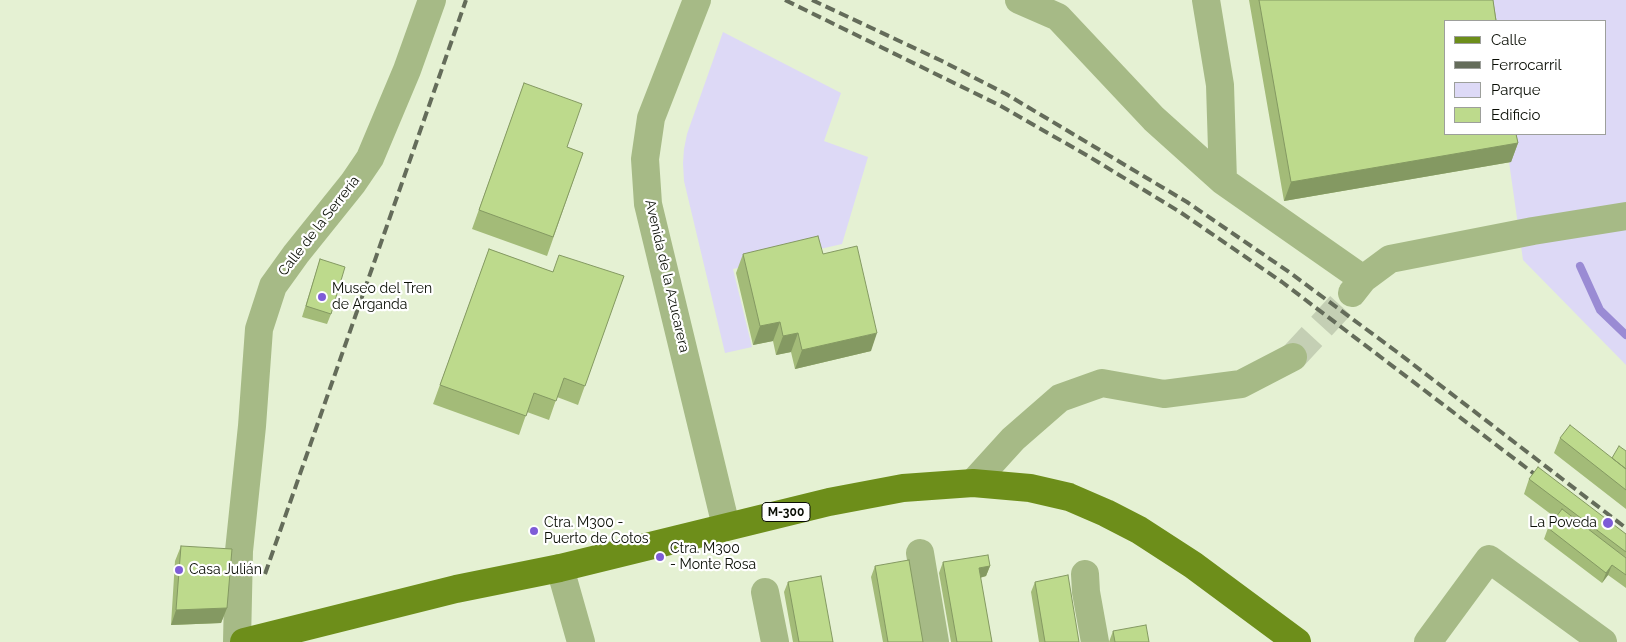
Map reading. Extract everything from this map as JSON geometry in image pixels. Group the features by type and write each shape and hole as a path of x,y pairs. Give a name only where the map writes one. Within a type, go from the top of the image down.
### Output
{"main road":[{"name":"M-300","path":"261,640 456,589 560,568 829,502 903,488 973,482 1030,488 1069,497 1106,513 1138,530 1193,565 1296,642"}],"street":[{"name":"Calle de la Serrería","path":"237,642 238,551 252,426 259,329 273,286 353,183 370,158 407,70 432,0"},
{"name":"Avenida de la Azucarera","path":"697,0 651,118 645,159 648,204 726,526"},
{"path":"1019,0 1058,17 1154,118 1223,181 1357,286 1390,259 1533,231 1626,216"},
{"path":"1206,0 1220,85 1223,181"},
{"path":"973,482 1013,439 1060,398 1102,383 1164,394 1241,384 1293,357"},
{"path":"920,553 935,642"},
{"path":"1428,642 1489,558 1603,642"},
{"path":"560,568 581,642"},
{"path":"1085,574 1094,642"},
{"path":"765,592 775,642"}],"green space":[{"path":"1486,0 1626,0 1626,365 1523,260 1505,135 1606,135 1606,20 1489,20"},
{"path":"723,32 841,93 824,141 868,157 842,244 733,269 752,347 725,353 684,181 683,163 687,134"}],"building":[{"path":"1259,0 1493,0 1496,20 1444,20 1444,135 1516,135 1518,143 1291,182"},
{"path":"524,83 582,104 567,147 583,153 553,237 479,210"},
{"path":"818,236 823,254 857,246 877,333 802,350 798,333 783,336 780,322 760,326 743,254"},
{"path":"489,249 553,272 559,255 624,276 585,386 564,378 556,401 534,393 526,416 440,385"},
{"name":"Museo del Tren de Arganda","path":"320,259 345,267 331,314 306,306"},
{"path":"1570,425 1626,469 1626,490 1560,438"},
{"path":"1619,446 1626,451 1626,469 1612,458"},
{"path":"1538,467 1626,534 1626,552 1529,479"},
{"path":"1562,509 1626,558 1626,575 1612,565 1606,573 1548,528"},
{"path":"181,546 232,549 227,608 176,610"},
{"path":"988,555 990,566 979,568 992,642 957,642 943,562"},
{"path":"909,560 923,642 888,642 875,566"},
{"path":"1068,575 1079,642 1045,642 1035,582"},
{"path":"821,576 833,642 799,642 788,582"},
{"path":"1146,625 1149,642 1115,642 1113,631"}],"waterway":[{"path":"1580,266 1600,310 1626,335"}],"tunnel":[{"path":"1293,357 1352,293"}],"railway":[{"path":"265,574 466,0"},
{"path":"785,0 999,105 1180,212 1282,282 1545,482"},
{"path":"812,0 942,61 1006,94 1187,202 1289,272 1397,352 1626,528"}],"place":[{"name":"Museo del Tren de Arganda","path":"322,297"},
{"name":"La Poveda","path":"1608,523"},
{"name":"Ctra. M300 - Puerto de Cotos","path":"534,531"},
{"name":"Ctra. M300 - Monte Rosa","path":"660,557"},
{"name":"Casa Julián","path":"179,570"}]}
